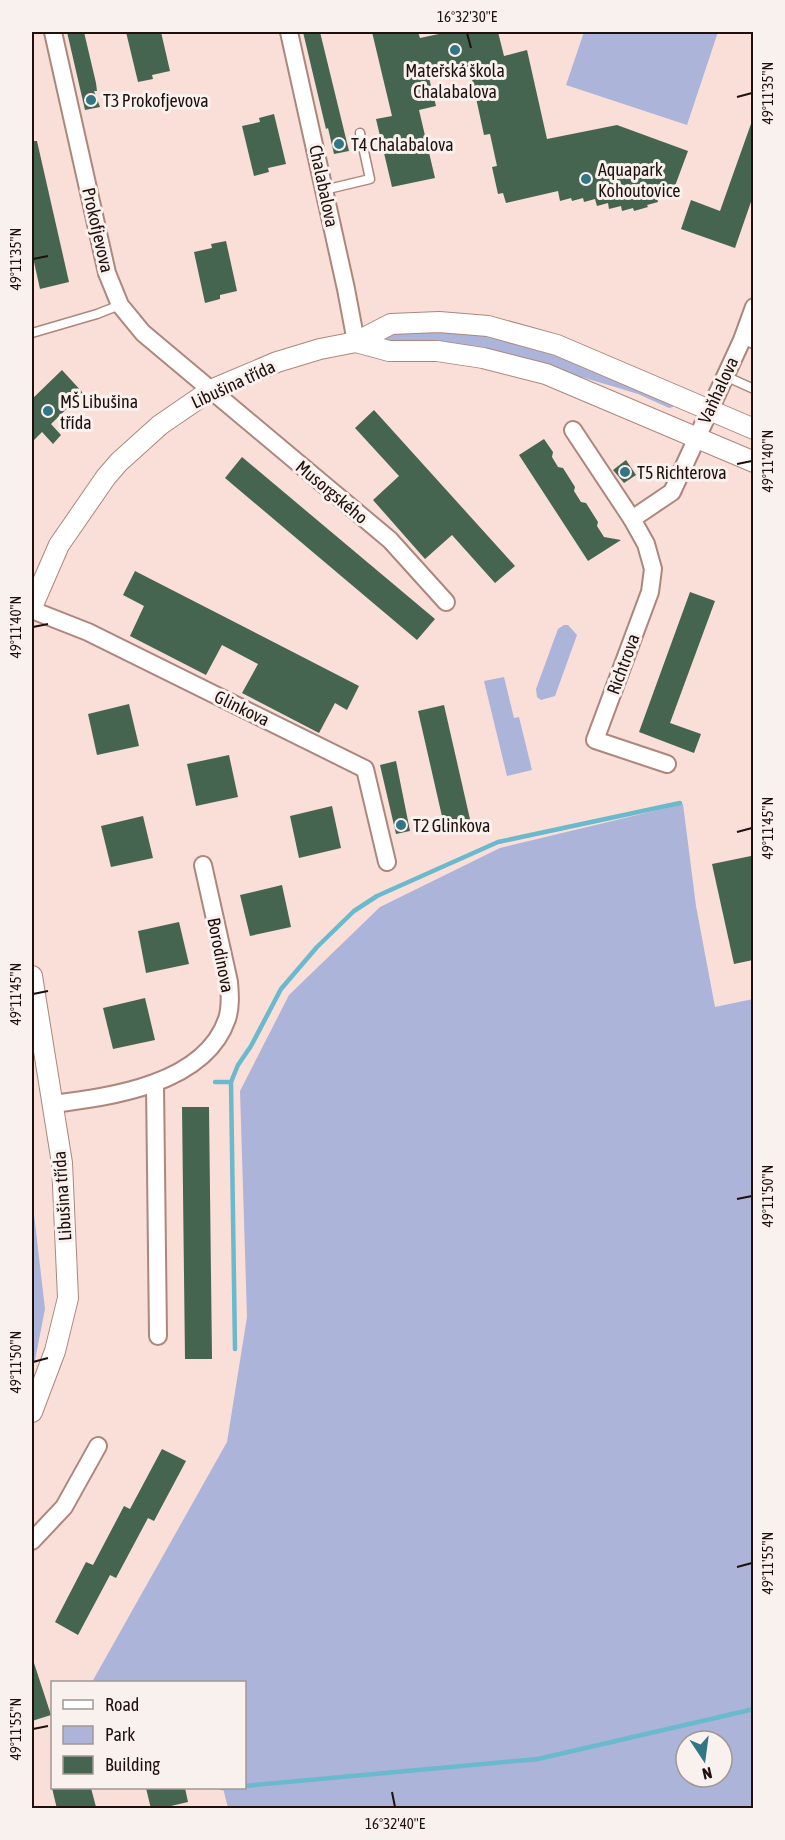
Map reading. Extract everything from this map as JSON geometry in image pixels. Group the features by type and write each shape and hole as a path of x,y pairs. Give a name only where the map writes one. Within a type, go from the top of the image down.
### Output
{"street":[{"name":"Prokofjevova","path":"53,32 107,273 120,305 142,333 211,390"},
{"name":"Chalabalova","path":"289,32 356,342"},
{"name":"Vaňhalova","path":"695,438 724,376 748,342 753,307"},
{"name":"Libušina třída","path":"32,608 59,545 110,472 160,425 211,390 277,362 320,349 356,342 391,324 439,322 488,326 556,345 753,429"},
{"name":"Libušina třída","path":"356,342 389,351 437,351 483,358 546,374 753,462"},
{"name":"Musorgského","path":"211,390 390,540 446,602"},
{"name":"Richtrova","path":"573,430 632,519 646,544 652,569 650,592 596,740 667,764"},
{"path":"632,519 672,492 695,438"},
{"name":"Glinkova","path":"32,608 88,632 365,769 387,862"},
{"name":"Borodinova","path":"52,1104 85,1100 155,1084 179,1072 200,1057 217,1040 227,1018 230,1001 229,982 203,865"},
{"name":"Libušina třída","path":"32,976 63,1174 68,1298 55,1351 32,1412"},
{"path":"155,1084 158,1336"},
{"path":"32,1541 64,1507 98,1446"}],"lane":[{"path":"324,190 370,179 360,133"},
{"path":"32,333 120,305"},
{"path":"724,376 753,389"}],"green space":[{"path":"584,32 718,32 687,125 566,85"},
{"path":"432,331 487,336 527,346 612,377 673,407 669,408 638,394 484,348 431,341 379,340 380,334"},
{"path":"568,625 577,635 555,696 541,700 537,697 536,689 558,629"},
{"path":"504,677 514,718 519,717 532,770 507,776 484,681"},
{"path":"683,804 696,906 715,1007 753,999 753,1808 228,1808 223,1789 246,1789 246,1681 93,1681 227,1442 247,1317 240,1091 289,995 380,907 500,848"},
{"path":"32,1197 45,1309 32,1367"}],"building":[{"path":"67,32 84,32 96,83 97,91 94,91 100,107 85,110"},
{"path":"126,32 161,32 170,71 152,75 153,79 138,82"},
{"path":"303,32 320,32 349,151 334,154"},
{"path":"372,32 418,32 420,38 448,32 498,32 504,56 527,50 547,139 617,125 688,151 672,194 657,198 658,202 634,211 633,208 622,211 621,206 609,209 608,203 597,206 595,199 584,202 583,198 572,201 571,198 560,201 558,191 506,203 503,193 498,194 492,167 497,166 490,134 484,135 470,70 429,78 436,106 419,110 435,178 392,187 376,119 392,116"},
{"path":"274,114 286,164 268,168 269,172 254,176 242,126 260,122 259,118"},
{"path":"752,121 753,196 735,248 681,229 691,200 720,211"},
{"path":"32,141 37,141 69,282 40,289 32,253"},
{"path":"226,241 237,291 220,295 220,299 205,303 194,252 212,248 211,244"},
{"name":"MŠ Libušina třída","path":"62,370 83,393 51,424 61,435 53,444 42,432 32,442 32,399"},
{"path":"374,410 515,566 495,583 452,535 425,559 373,500 399,476 355,428"},
{"path":"544,439 553,452 552,457 558,467 563,468 581,502 586,503 598,522 597,526 604,537 621,540 588,561 519,455"},
{"path":"242,457 435,619 417,640 225,478"},
{"name":"T5 Richterova","path":"626,460 636,475 624,483 613,470"},
{"path":"135,571 359,686 347,710 335,703 319,733 242,693 258,664 222,645 206,675 130,636 144,606 123,595"},
{"path":"690,592 715,601 670,723 701,734 694,753 639,732"},
{"path":"129,704 139,746 97,755 88,714"},
{"path":"444,705 472,828 446,834 418,711"},
{"path":"229,755 238,797 196,806 187,764"},
{"path":"396,761 410,831 396,834 380,765"},
{"path":"332,806 341,848 299,858 290,816"},
{"path":"143,816 153,858 111,867 101,826"},
{"path":"751,856 753,865 753,960 734,964 712,864"},
{"path":"282,885 291,927 250,936 240,895"},
{"path":"179,922 189,964 146,973 138,931"},
{"path":"145,998 155,1040 113,1049 103,1008"},
{"path":"182,1107 209,1107 212,1359 185,1359"},
{"path":"162,1449 186,1461 154,1521 148,1518 116,1578 110,1575 78,1635 55,1622 86,1562 93,1565 124,1506 130,1509"},
{"path":"34,1663 51,1715 32,1721 32,1664"},
{"path":"52,1789 91,1789 96,1807 57,1809"},
{"path":"146,1789 185,1789 188,1802 151,1809"}],"waterway":[{"path":"215,1082 231,1082 238,1065 251,1046 281,989 317,947 354,911 377,896 498,842 680,803"},
{"path":"231,1082 235,1349"},
{"path":"246,1786 538,1759 754,1709"}],"place":[{"name":"Mateřská škola Chalabalova","path":"455,50"},
{"name":"T3 Prokofjevova","path":"91,100"},
{"name":"T4 Chalabalova","path":"339,144"},
{"name":"Aquapark Kohoutovice","path":"586,179"},
{"name":"MŠ Libušina třída","path":"48,411"},
{"name":"T5 Richterova","path":"625,472"},
{"name":"T2 Glinkova","path":"401,825"}]}
